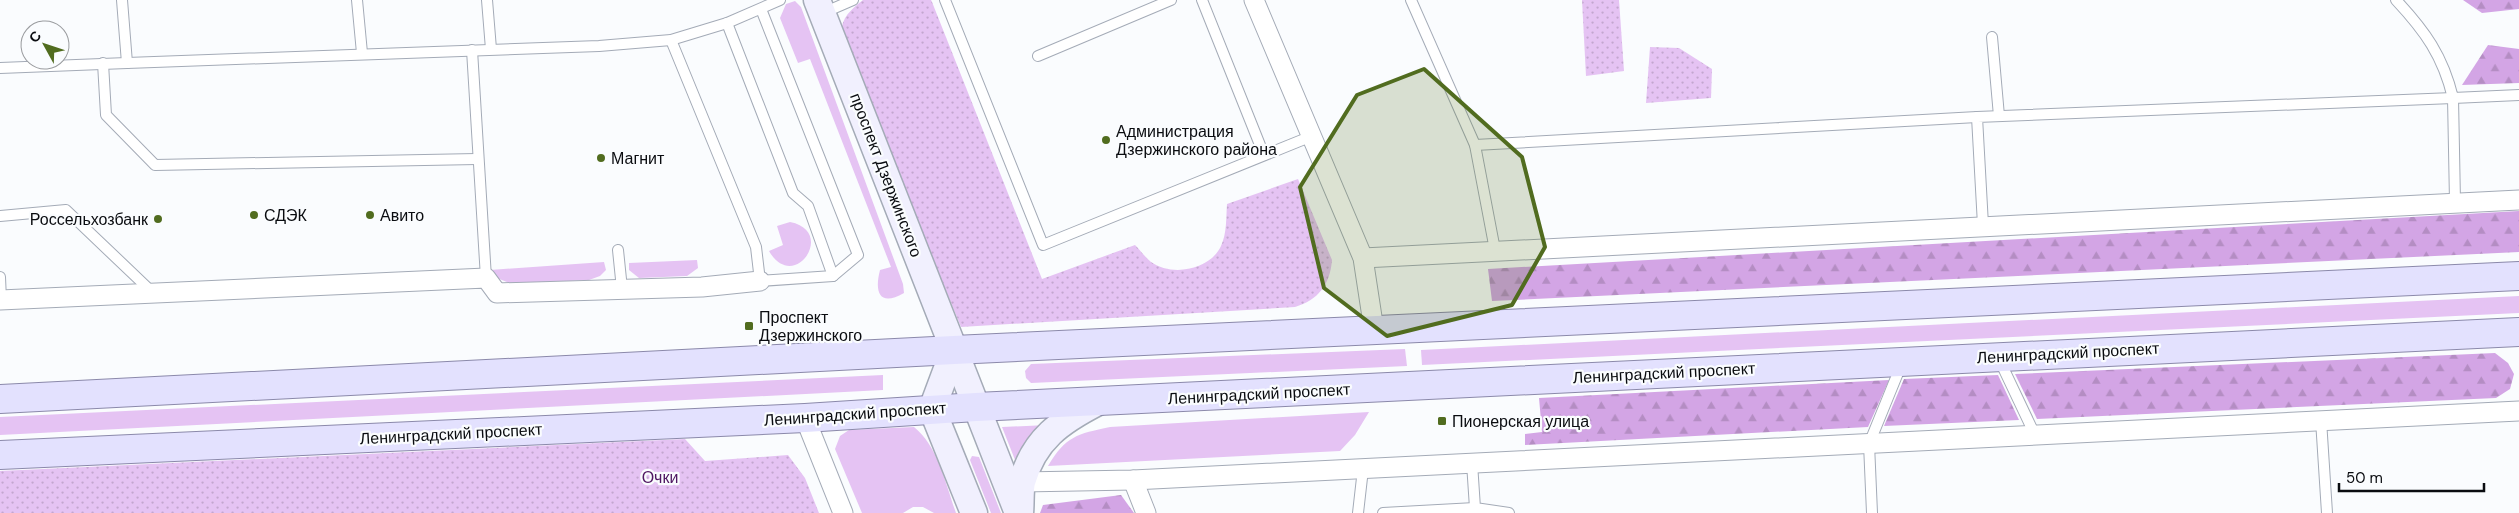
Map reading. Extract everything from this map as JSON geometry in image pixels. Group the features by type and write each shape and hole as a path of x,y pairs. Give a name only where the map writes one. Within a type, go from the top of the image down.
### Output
{"main road":[{"name":"проспект Дзержинского","path":"820,6 1019,513"},
{"path":"0,399 954,350 2519,276"},
{"name":"Ленинградский проспект","path":"0,455 805,418 932,409 2519,332"},
{"path":"954,350 932,409 974,513"},
{"path":"1019,513 1022,482 1040,444 1064,420 1098,402"}],"street":[{"path":"1254,0 1363,258 1374,330"},
{"path":"1363,258 1983,225 2519,200"},
{"path":"1,300 486,278 497,293 702,286 760,281"},
{"path":"1022,482 1133,480 2519,411"},
{"path":"805,418 843,513"},
{"path":"1133,480 1146,513"}],"lane":[{"path":"122,0 126,63"},
{"path":"357,0 362,53"},
{"path":"487,0 491,49"},
{"path":"0,68 362,53 599,46 671,40 727,23 780,0"},
{"path":"820,6 853,0"},
{"path":"945,0 1043,245 1312,136"},
{"path":"1038,56 1171,0"},
{"path":"1202,0 1264,155"},
{"path":"1411,0 1475,145 1495,250"},
{"path":"2396,0 2426,35 2441,59 2453,98 2454,202"},
{"path":"671,40 756,248 760,281 833,276 858,256 760,9"},
{"path":"727,23 793,193 808,206 833,276"},
{"path":"1992,37 1999,116"},
{"path":"472,50 477,159 486,278"},
{"path":"103,64 106,115 155,165 477,159"},
{"path":"1475,145 1977,117 2519,95"},
{"path":"1977,117 1983,225"},
{"path":"0,216 66,210 152,292"},
{"path":"618,250 622,289"},
{"path":"0,277 1,300"},
{"path":"1998,356 2036,435"},
{"path":"1872,513 1869,444 1903,362"},
{"path":"2321,420 2327,513"},
{"path":"1472,463 1475,508"},
{"path":"1358,513 1363,469"},
{"path":"1382,513 1475,508 1508,513"}],"highlighted area":[{"path":"1424,69 1522,157 1545,247 1512,305 1387,336 1324,288 1300,187 1357,95"}],"green space":[{"path":"863,0 931,0 1042,279 1135,245 1151,262 1160,267 1179,270 1200,266 1216,254 1221,246 1225,231 1227,204 1298,179 1332,260 1329,277 1325,284 1316,296 1295,307 961,327 842,39 842,26 846,16"},
{"path":"1582,0 1619,0 1624,71 1586,76"},
{"path":"2463,0 2519,0 2519,9 2482,13"},
{"path":"795,1 801,7 903,284 904,293 896,297 884,298 879,291 878,278 880,270 891,267 810,59 798,63 780,18 786,4"},
{"path":"2488,45 2519,49 2519,83 2462,85"},
{"path":"1650,47 1679,48 1712,69 1711,98 1646,103"},
{"path":"2519,211 2519,252 1492,301 1488,269"},
{"path":"790,222 804,228 810,236 811,246 806,256 799,263 789,266 779,262 769,251 783,245 777,226"},
{"path":"697,260 698,268 687,276 639,278 629,270 629,263"},
{"path":"604,262 606,270 600,276 589,280 512,284 497,278 490,270"},
{"path":"2519,296 2519,313 1422,365 1421,350"},
{"path":"1405,349 1407,366 1031,383 1026,378 1025,371 1031,364"},
{"path":"2495,353 2508,363 2514,374 2510,389 2496,398 2037,419 2015,374"},
{"path":"883,375 883,390 0,435 0,417"},
{"path":"1998,375 2019,420 1884,426 1904,379"},
{"path":"1889,380 1868,427 1525,445 1525,434 1542,432 1539,398"},
{"path":"1369,412 1355,435 1340,451 1048,466 1061,448 1073,438 1110,427"},
{"path":"1047,425 1017,465 1002,427"},
{"path":"914,427 922,435 935,455 945,478 956,513 934,513 923,507 913,507 903,513 862,513 835,449 840,436 849,430"},
{"name":"Очки","path":"685,439 705,461 788,455 805,478 819,513 0,513 0,471"},
{"path":"972,456 979,457 1001,513 991,513 970,460"},
{"path":"1121,495 1134,513 1040,513 1043,505"}],"place":[{"name":"Администрация Дзержинского района","path":"1106,140"},
{"name":"Магнит","path":"601,158"},
{"name":"СДЭК","path":"254,215"},
{"name":"Авито","path":"370,215"},
{"name":"Россельхозбанк","path":"158,219"},
{"name":"Проспект Дзержинского","path":"749,326"},
{"name":"Пионерская улица","path":"1442,421"}]}
